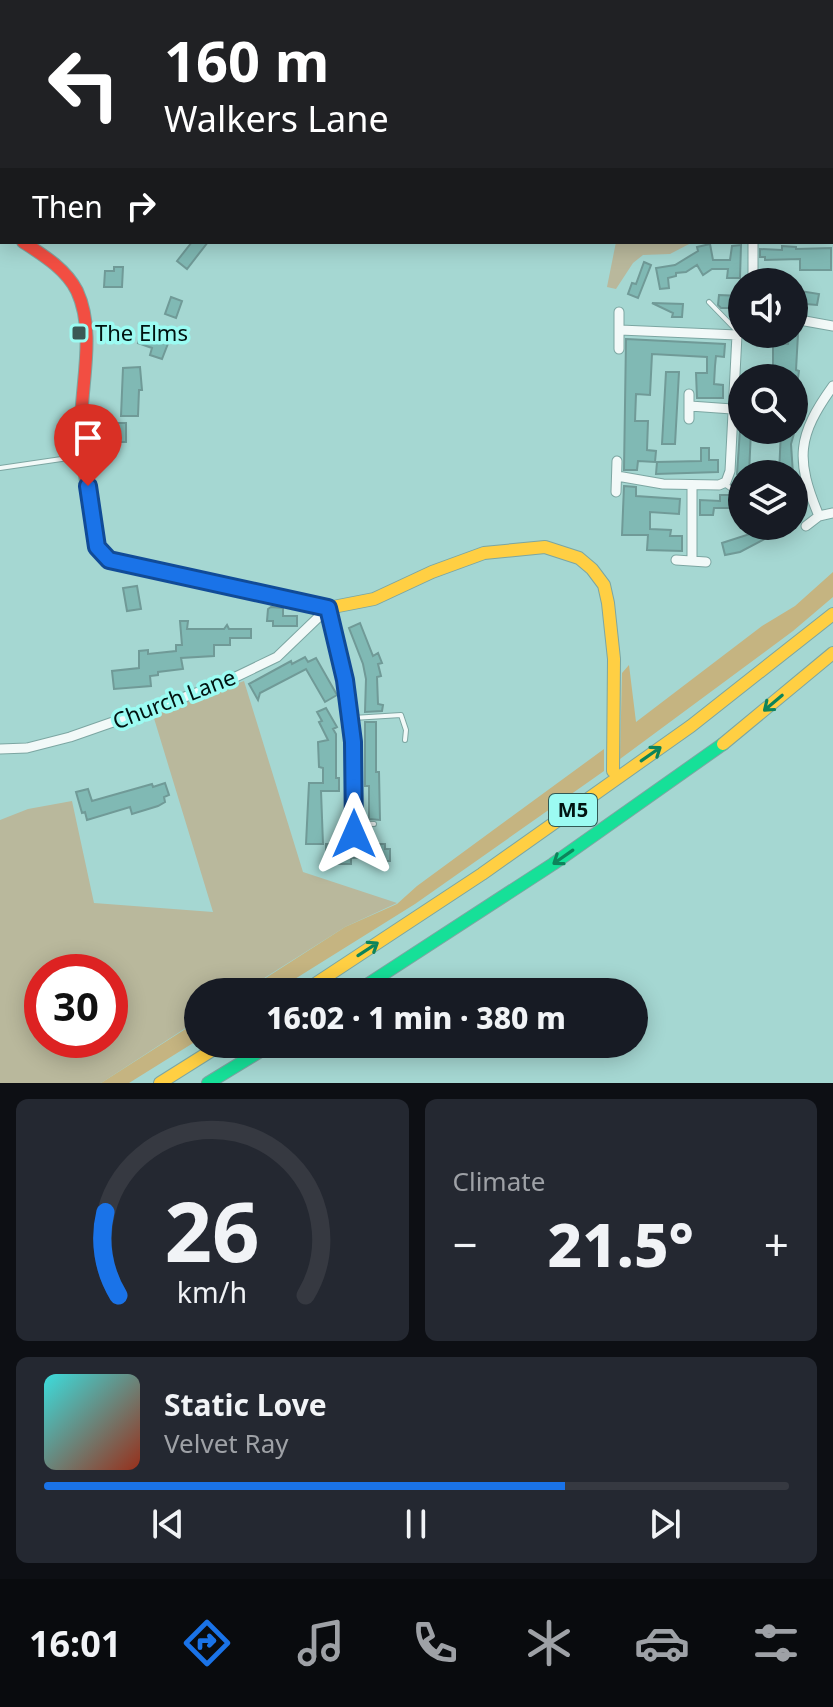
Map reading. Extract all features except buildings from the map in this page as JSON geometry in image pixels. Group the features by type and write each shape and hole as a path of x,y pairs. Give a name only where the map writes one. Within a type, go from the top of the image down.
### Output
{"main road":[{"path":"26,244 51,261 71,282 79,296 84,319 81,433 97,547 109,560 328,608 374,599 432,572 484,553 545,547 579,558 604,585 608,603 614,659 613,771"},
{"name":"M5","path":"324,978 482,874 691,726 833,614"},
{"name":"M5","path":"378,978 553,864 712,753 833,653"},
{"path":"160,1083 200,1058"},
{"path":"208,1083 249,1058"}],"street":[{"path":"753,244 753,268"},
{"path":"619,312 619,349"},
{"path":"808,322 833,326"},
{"path":"620,330 728,330"},
{"path":"819,516 809,493 803,444 814,413 833,386"},
{"path":"689,394 689,419"},
{"path":"690,406 728,409"},
{"path":"617,476 692,485 724,483 729,478 731,444"},
{"path":"616,492 617,461"},
{"path":"692,485 692,560"},
{"path":"808,524 819,516 833,513"},
{"path":"676,560 706,562"},
{"path":"328,608 345,680 353,742 354,834"},
{"name":"Church Lane","path":"0,749 27,748 70,737 219,685 277,657 328,608"}],"lane":[{"path":"709,302 728,319"},
{"path":"0,468 84,456"},
{"path":"724,483 728,486"},
{"path":"350,719 401,715 406,730 405,740"},
{"path":"354,822 374,824"}],"green space":[{"path":"616,244 689,244 670,254 643,255 633,263 616,289 607,287"},
{"path":"244,681 303,872 397,903 345,927 264,978 184,978 184,1029 101,1083 0,1083 0,820 28,809 72,801 94,903 213,912 153,715"}],"shaded area":[{"path":"833,572 833,597 793,631 620,759 622,673 629,665 636,722 762,626 795,606"},
{"path":"604,749 604,771 415,904 296,978 266,978 345,927 397,904 417,886"},
{"path":"184,1030 184,1049 129,1083 101,1083"}],"traffic: fast":[{"path":"378,978 553,864 723,744"},
{"path":"208,1083 249,1058"}],"traffic: slow":[{"path":"295,601 328,608 374,599 432,572 484,553 545,547 579,558 604,585 608,603 614,659 613,771"},
{"path":"324,978 482,874 691,726 833,614"},
{"path":"723,744 833,653"},
{"path":"160,1083 200,1058"}],"traffic: jam":[{"path":"26,244 67,276 83,307 87,340 82,447 95,534 103,554 116,563 295,601"}],"place":[{"name":"The Elms","path":"79,333"}],"route":[{"path":"88,486 97,547 109,560 328,608 345,680 353,742 354,834"}]}
